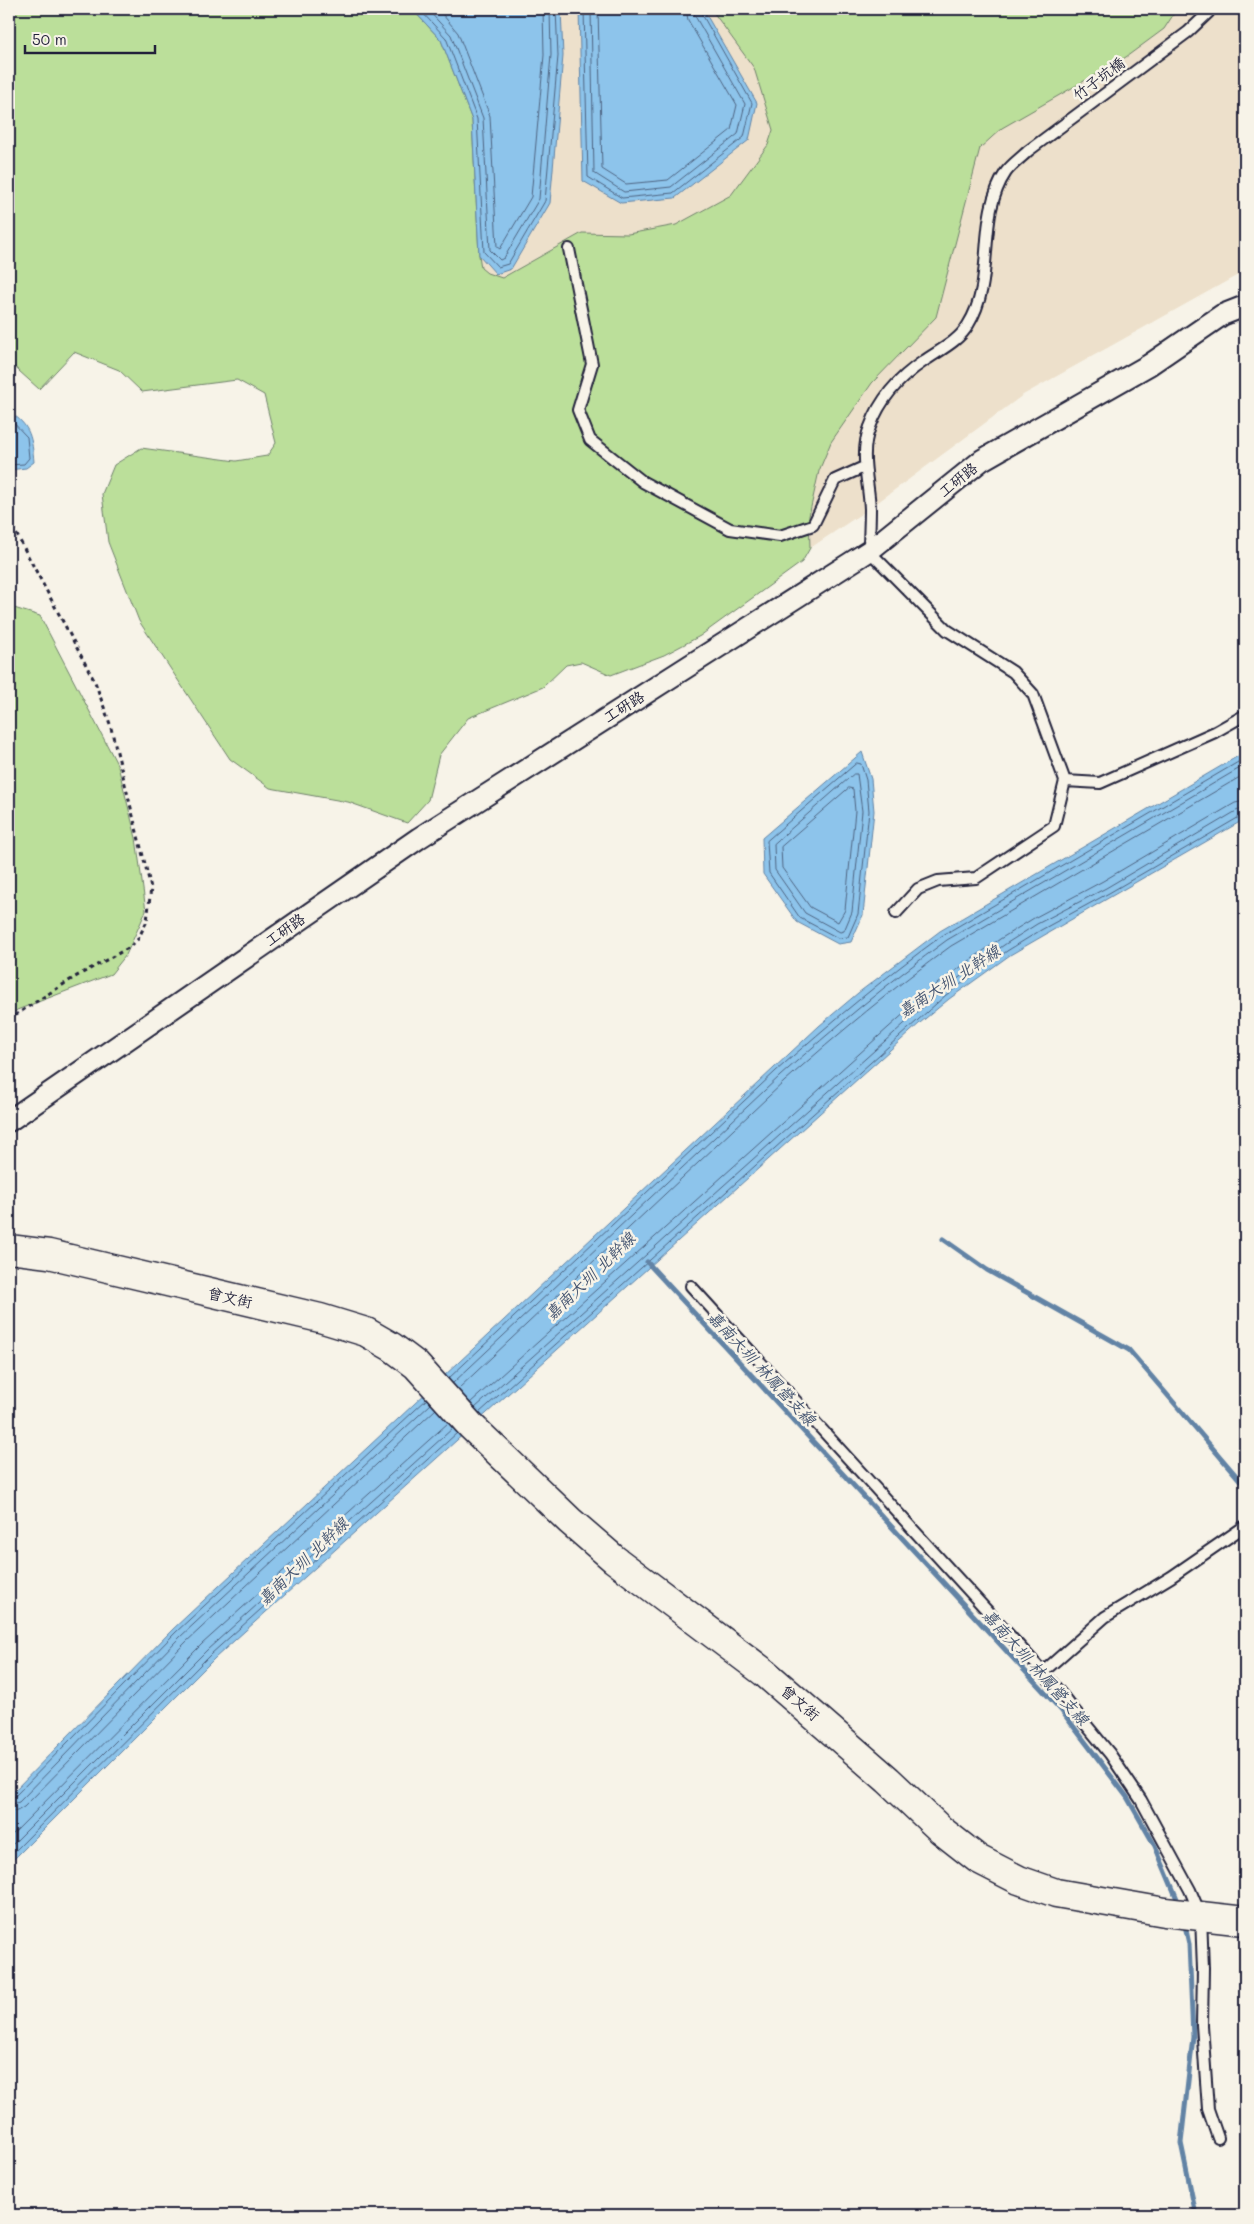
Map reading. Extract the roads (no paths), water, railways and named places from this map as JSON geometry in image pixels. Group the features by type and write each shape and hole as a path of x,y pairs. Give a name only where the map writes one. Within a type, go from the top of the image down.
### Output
{"main road":[{"name":"曾文街","path":"9,1249 48,1254 320,1318 366,1332 392,1347 416,1365 471,1426 570,1521 614,1559 765,1673 888,1780 941,1830 978,1859 1019,1880 1056,1893 1196,1916"},
{"path":"1196,1916 1245,1921"}],"street":[{"name":"工研路","path":"9,1120 419,838 869,551 982,460 1149,365 1222,315 1245,306"}],"lane":[{"name":"竹子坑橋","path":"869,551 870,508 864,467 869,429 879,406 894,386 922,362 953,342 968,326 984,283 991,208 1006,172 1028,151 1188,32 1210,9"},
{"path":"569,249 592,364 578,410 590,440 643,482 730,529 780,536 813,525 835,480 864,467"},
{"path":"869,551 947,630 1013,672 1033,694 1065,781 1054,826 976,878 938,881 918,889 896,913"},
{"path":"1065,781 1100,782 1215,732 1245,715"},
{"path":"691,1286 1043,1672 1110,1754 1141,1800 1190,1890 1196,1916 1203,1969 1202,2025 1208,2109 1218,2138"},
{"path":"1043,1672 1105,1617 1171,1577 1245,1526"}],"water":[{"path":"412,9 561,9 563,56 550,203 511,269 496,274 479,255 472,120 441,40"},
{"path":"579,9 703,9 757,103 749,140 675,198 621,203 583,181"},
{"path":"9,412 22,422 29,433 34,462 26,468 9,470"},
{"path":"862,752 871,779 874,811 863,915 851,942 838,944 797,922 763,874 762,838"},
{"name":"嘉南大圳 北幹線","path":"1245,752 1245,819 1010,955 949,999 920,1023 215,1658 9,1864 9,1796 173,1629 819,1026 858,993 940,931"}],"waterway":[{"path":"943,1239 987,1270 1129,1350 1245,1486"},
{"name":"嘉南大圳 林鳳營支線","path":"647,1262 1061,1710 1127,1797 1155,1846 1180,1906"},
{"name":"嘉南大圳 林鳳營支線","path":"1184,1921 1189,1944 1193,2037 1181,2143 1196,2215"}]}
